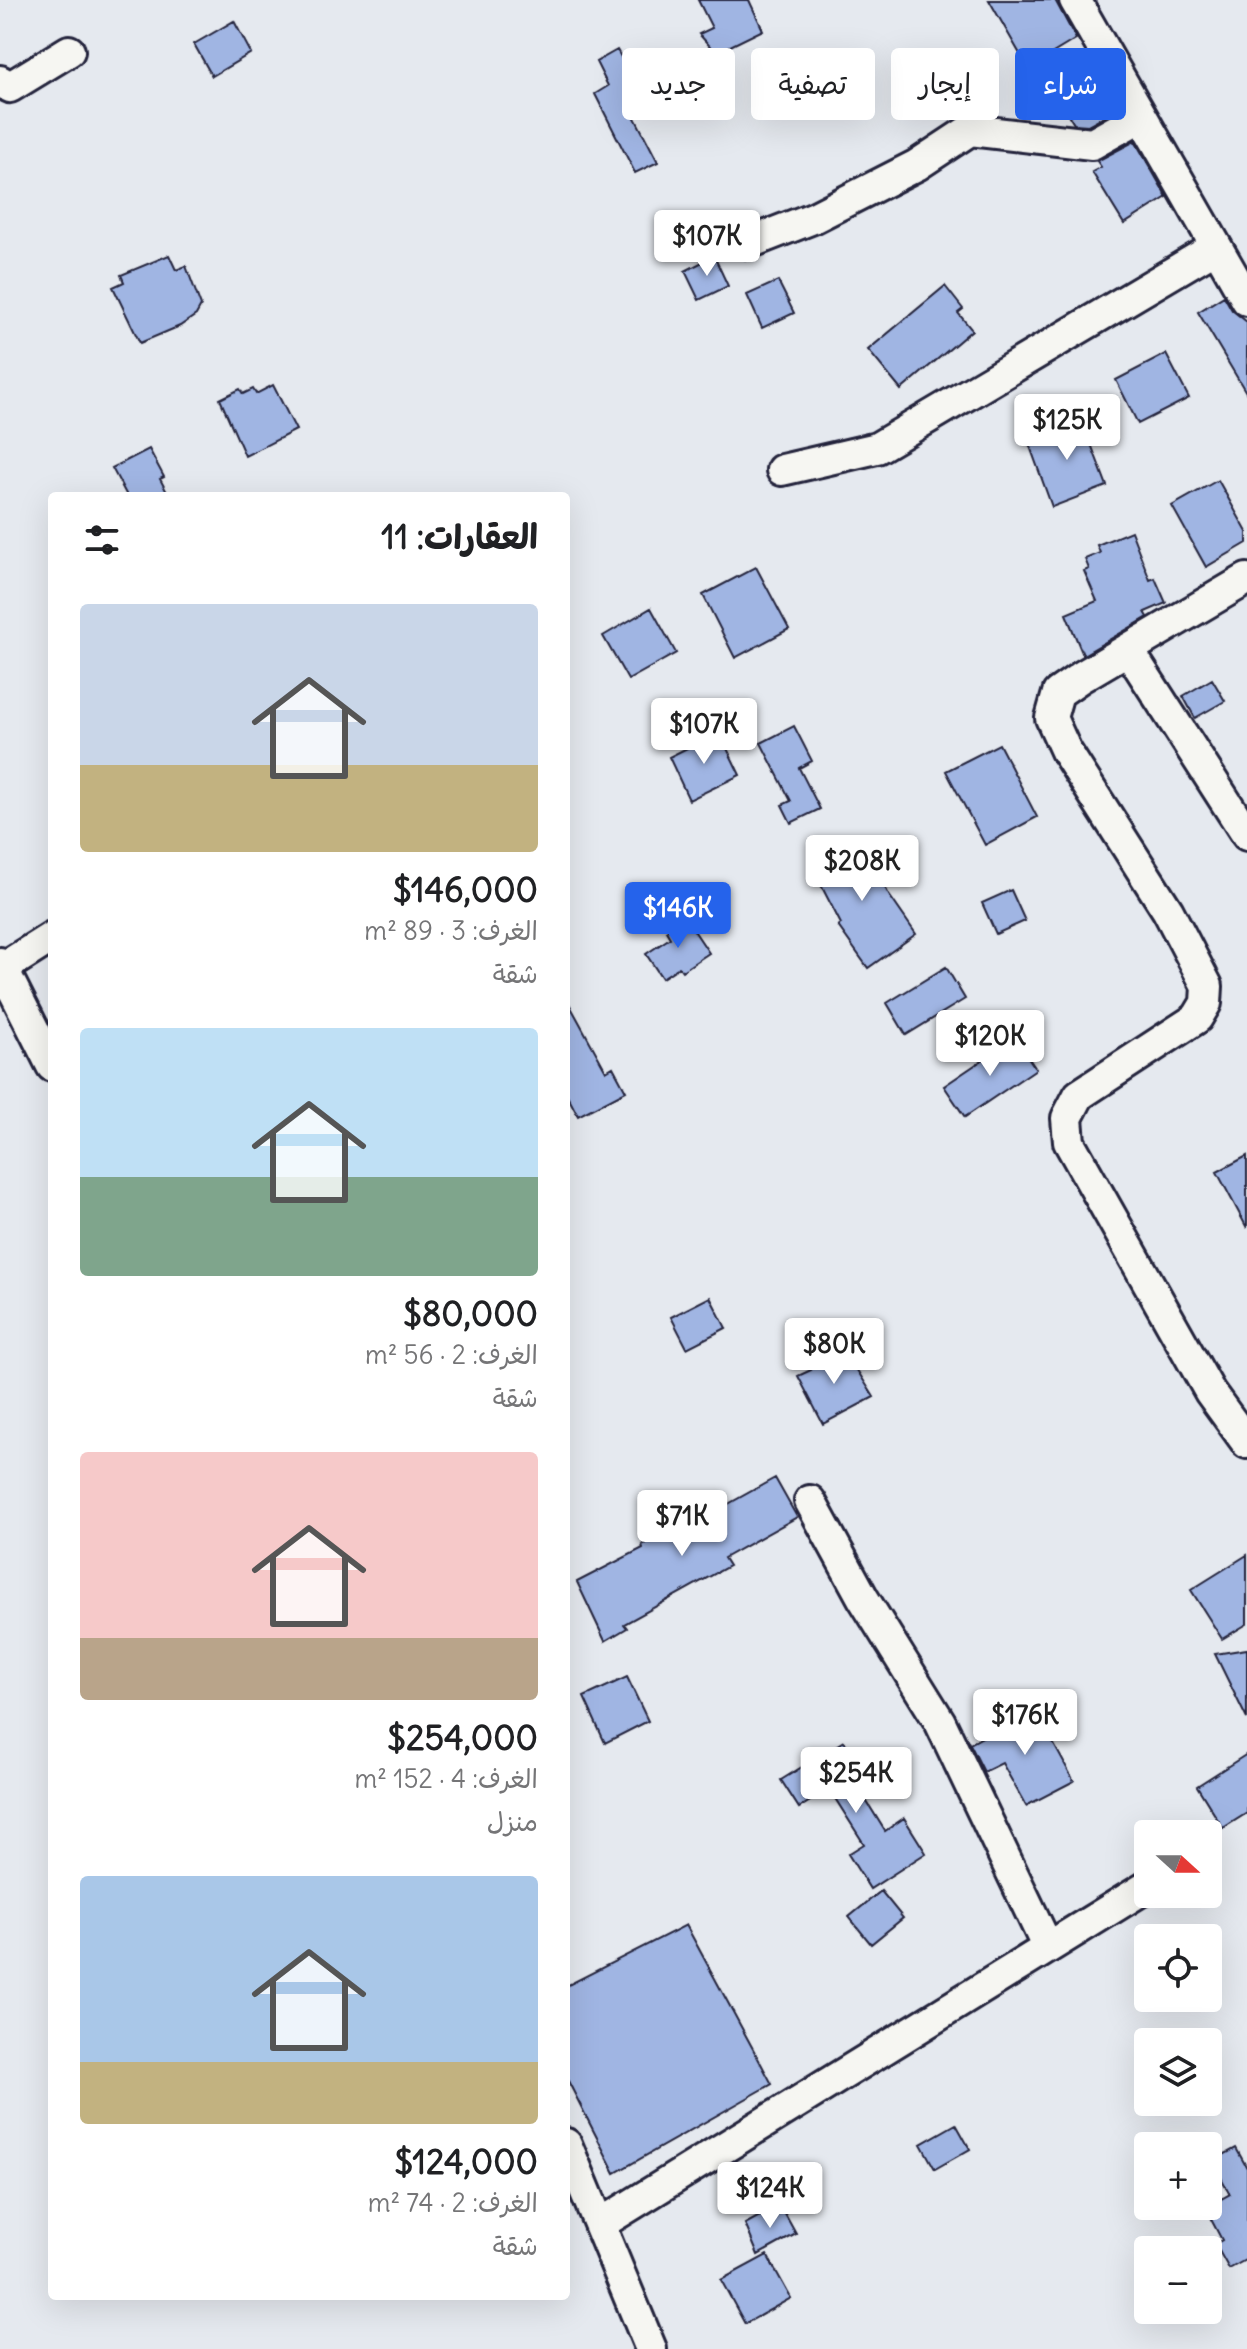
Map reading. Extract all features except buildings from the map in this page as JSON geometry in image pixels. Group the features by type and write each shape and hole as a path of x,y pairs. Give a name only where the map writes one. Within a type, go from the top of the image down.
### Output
{"street":[{"path":"1075,0 1247,300"},
{"path":"0,81 10,87 69,51"},
{"path":"749,243 813,218 917,165 970,130 1092,144 1140,117"},
{"path":"782,470 877,448 1216,247"},
{"path":"1247,579 1058,693 1051,718 1066,751 1168,911 1207,986 1206,1003 1197,1018 1079,1095 1067,1118 1069,1142 1210,1392 1247,1443"},
{"path":"1129,651 1247,835"},
{"path":"48,939 2,965 48,1058"},
{"path":"810,1501 863,1598 940,1722 1047,1946"},
{"path":"602,2223 1134,1894"},
{"path":"570,2153 602,2223 651,2349"}]}
